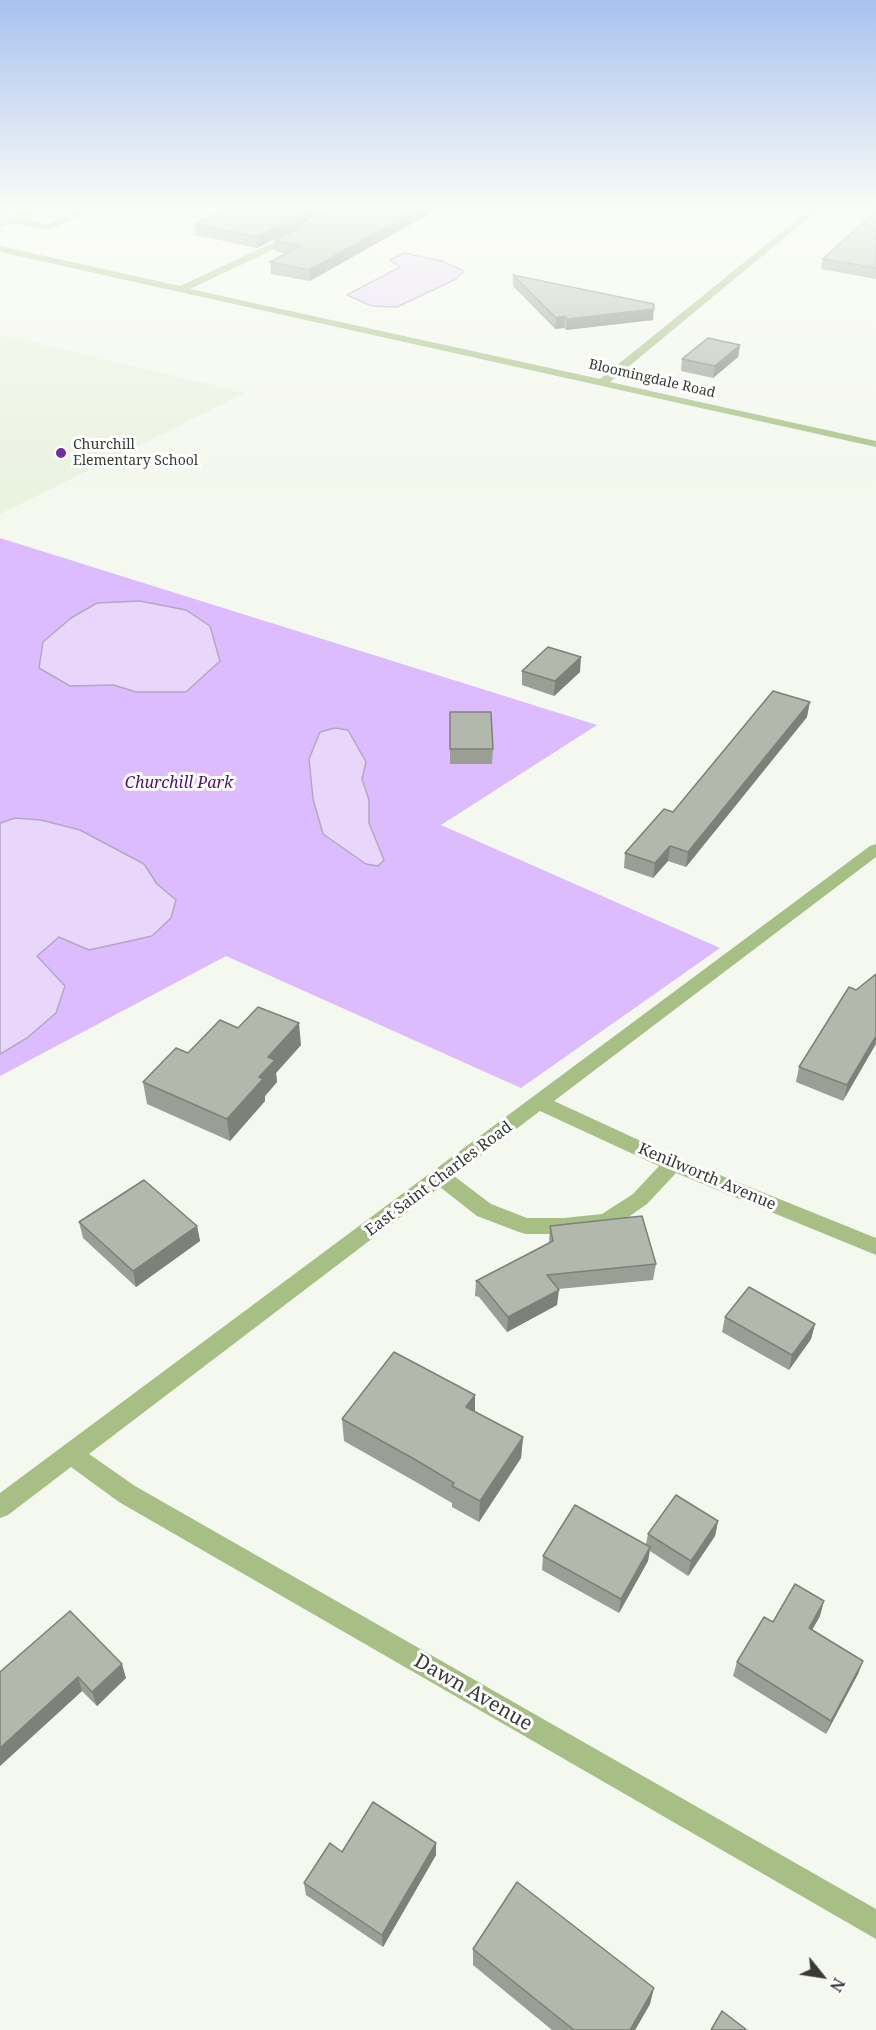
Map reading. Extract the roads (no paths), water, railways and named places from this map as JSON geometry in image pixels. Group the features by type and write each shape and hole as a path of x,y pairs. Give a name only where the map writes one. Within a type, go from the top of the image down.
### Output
{"street":[{"name":"Bloomingdale Road","path":"248,304 876,444"},
{"path":"602,383 699,304"},
{"name":"East Saint Charles Road","path":"0,1507 540,1103 871,859"},
{"name":"Kenilworth Avenue","path":"540,1103 673,1164 876,1247"},
{"path":"441,1177 484,1210 526,1226 564,1226 607,1221 640,1199 673,1164"},
{"name":"Dawn Avenue","path":"72,1455 127,1494 876,1925"}],"place":[{"name":"Churchill Elementary School","path":"61,453"}],"park label":[{"name":"Churchill Park","path":"179,783"}]}
